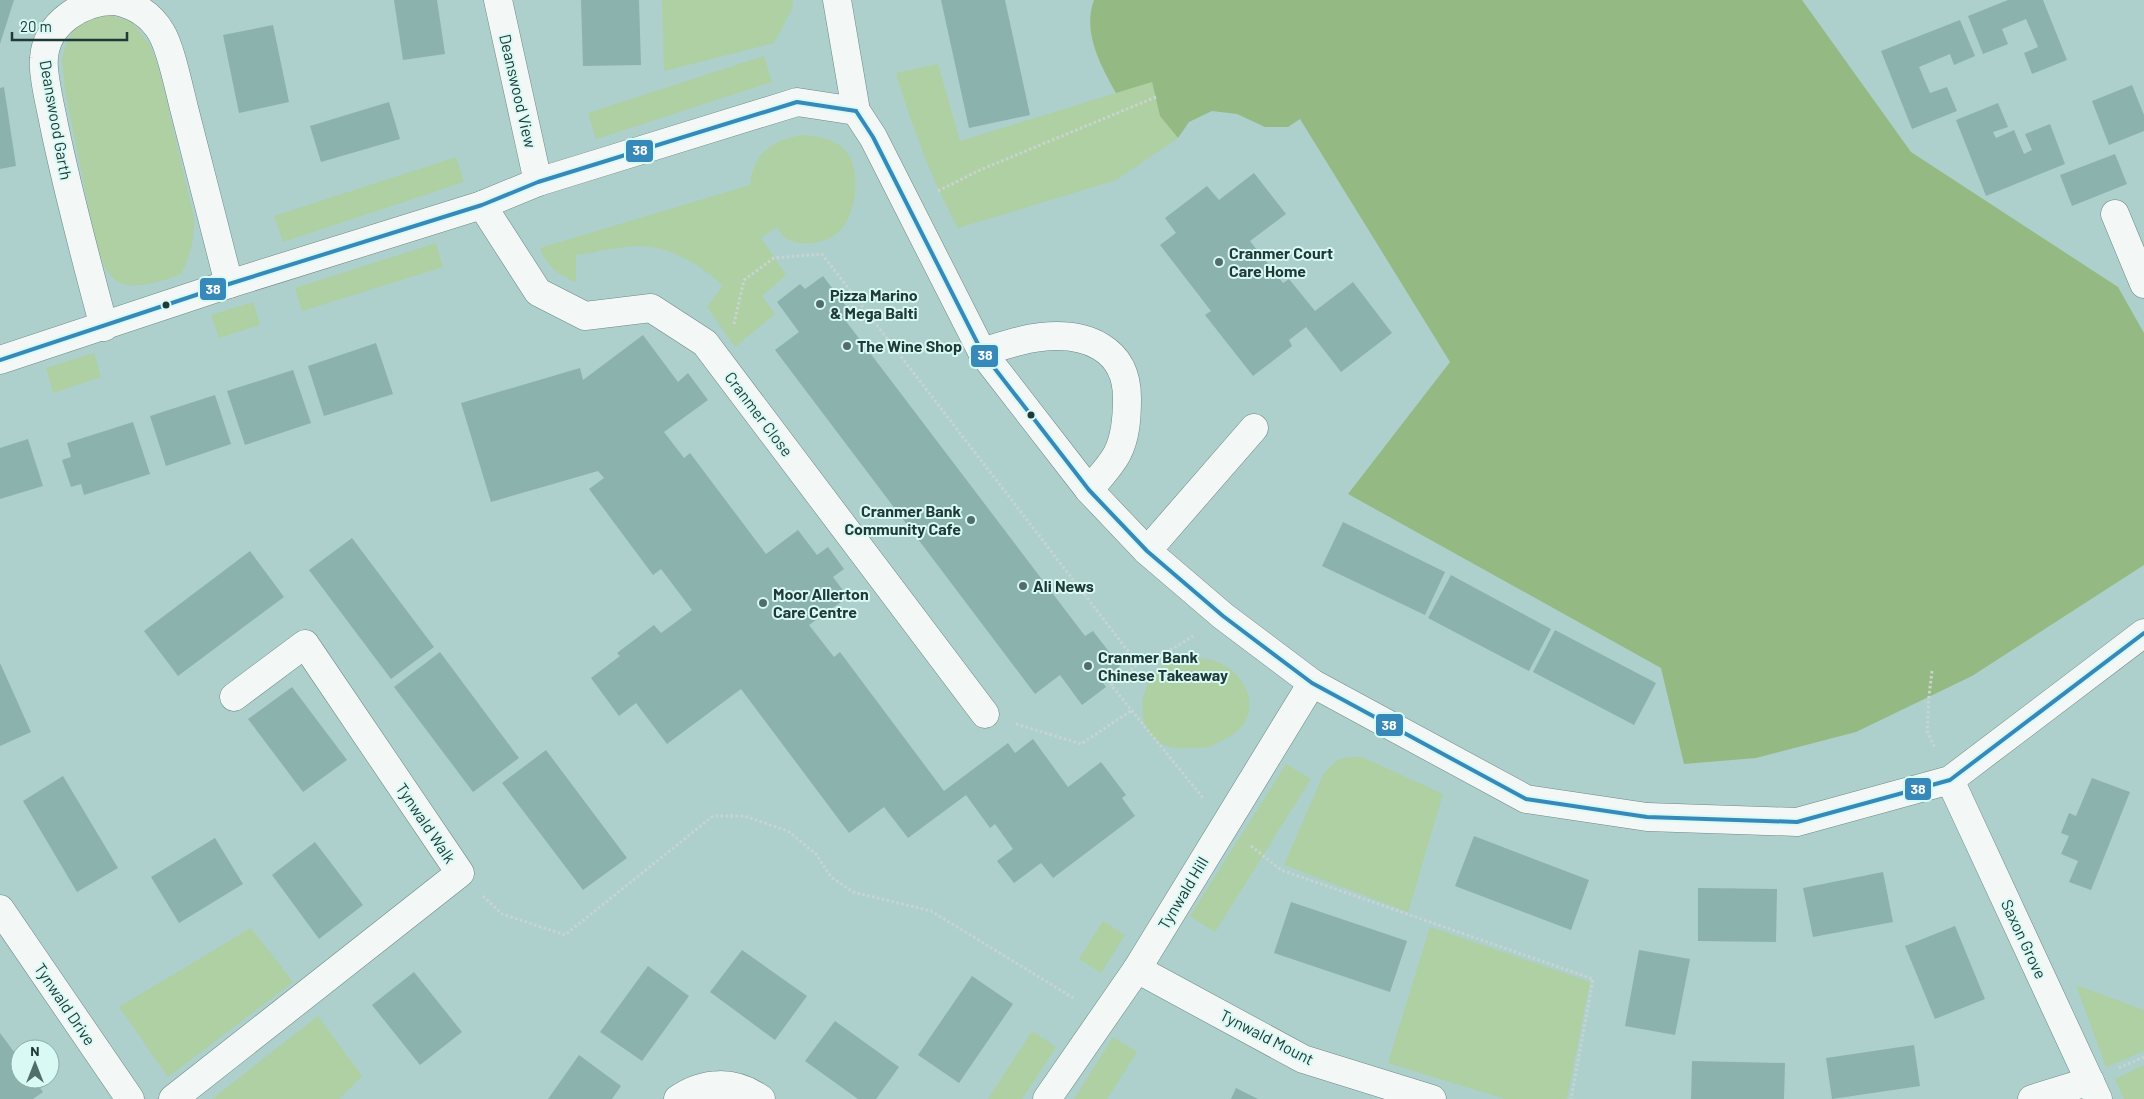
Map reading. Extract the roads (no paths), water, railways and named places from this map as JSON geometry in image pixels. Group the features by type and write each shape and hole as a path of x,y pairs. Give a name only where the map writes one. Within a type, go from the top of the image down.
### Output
{"street":[{"name":"Deanswood View","path":"498,0 538,182"},
{"path":"837,0 856,111 873,137 982,352 1089,490 1147,551 1223,616 1312,683 1526,799 1647,817 1797,822 1950,780 2144,633"},
{"name":"Deanswood Garth","path":"104,328 63,169 44,58 48,38 59,22 75,9 93,2 113,1 133,6 150,17 162,33 174,69 230,284"},
{"path":"0,360 104,328 230,284 482,205 538,182 797,102 856,111"},
{"name":"Cranmer Close","path":"482,205 538,292 585,316 651,308 705,343 984,714"},
{"path":"2115,214 2144,284"},
{"path":"982,352 1042,336 1069,336 1097,343 1117,359 1127,385 1127,421 1117,454 1089,490"},
{"path":"1147,551 1254,428"},
{"name":"Tynwald Walk","path":"173,1099 460,873 305,644 234,697"},
{"name":"Tynwald Hill","path":"1047,1099 1137,969 1312,683"},
{"name":"Saxon Grove","path":"1950,780 2094,1090"},
{"name":"Tynwald Drive","path":"0,909 130,1099"},
{"name":"Tynwald Mount","path":"1137,969 1303,1059 1432,1099"},
{"path":"678,1099 692,1090 713,1084 734,1086 761,1099"},
{"path":"2032,1099 2094,1090"}],"place":[{"name":"Cranmer Court Care Home","path":"1219,262"},
{"name":"Pizza Marino & Mega Balti","path":"820,304"},
{"name":"The Wine Shop","path":"847,346"},
{"name":"Cranmer Bank Community Cafe","path":"971,520"},
{"name":"Ali News","path":"1023,586"},
{"name":"Moor Allerton Care Centre","path":"763,603"},
{"name":"Cranmer Bank Chinese Takeaway","path":"1088,666"}]}
